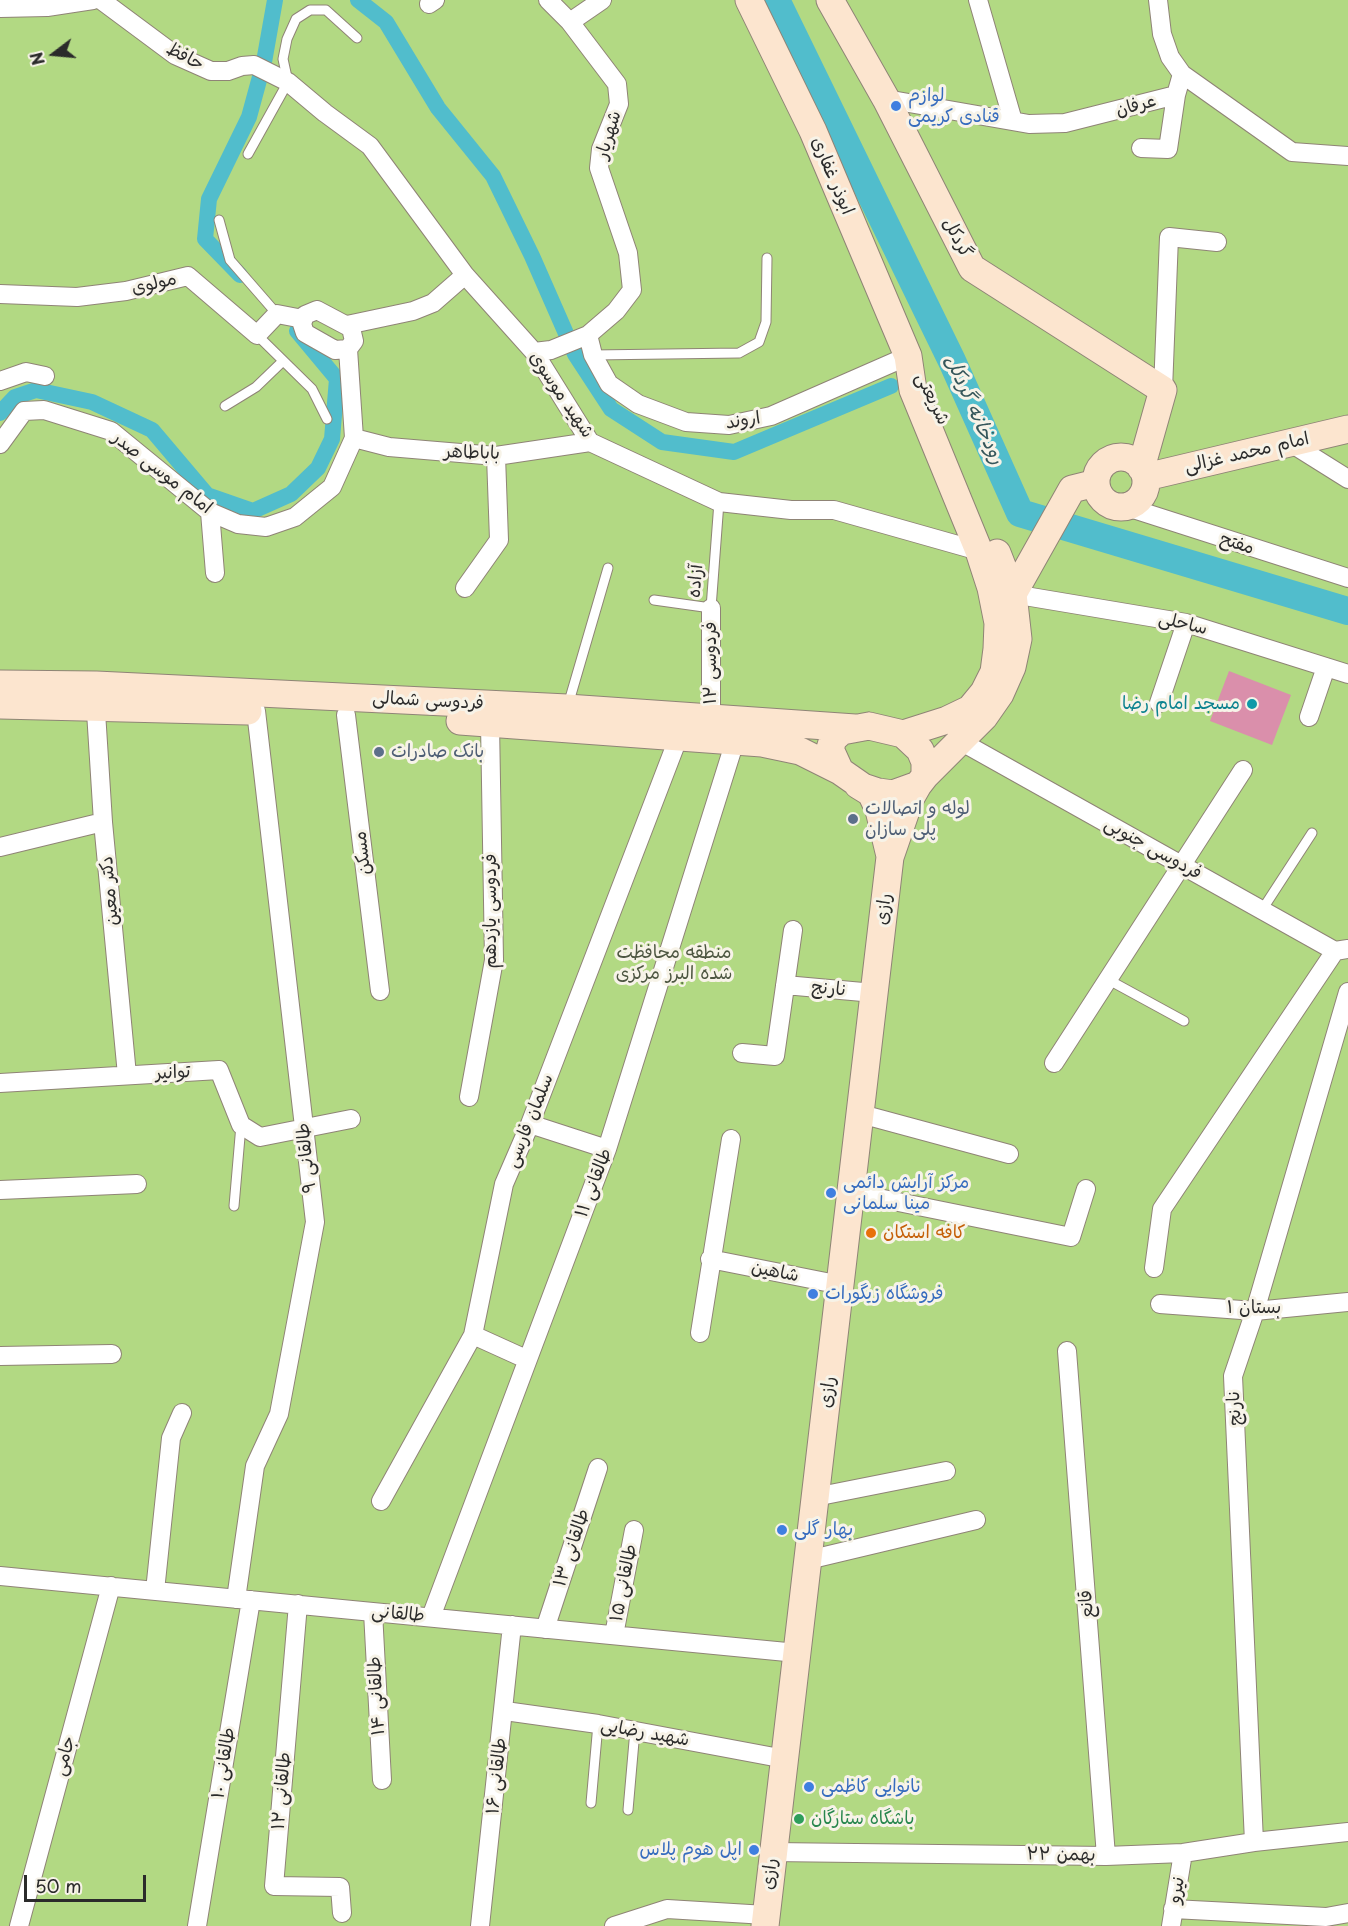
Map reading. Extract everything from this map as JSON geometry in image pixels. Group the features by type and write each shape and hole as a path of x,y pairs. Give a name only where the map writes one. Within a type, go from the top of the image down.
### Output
{"street":[{"path":"0,8 46,7 93,0"},
{"name":"حافظ","path":"101,0 175,55 211,71 228,71 254,65 284,80"},
{"name":"شهریار","path":"548,0 570,22 617,84 619,104 601,150 599,168 628,253 632,290 616,310 584,337"},
{"path":"570,22 602,0"},
{"name":"ابوذر غفاری","path":"749,0 813,131 908,356"},
{"name":"گردکل","path":"830,0 886,99 972,268 1163,390"},
{"path":"978,0 1013,121"},
{"path":"1158,0 1166,46 1170,57 1182,74 1292,152 1348,156"},
{"name":"عرفان","path":"886,99 1029,124 1065,123 1176,95 1182,74"},
{"name":"شهید موسوی","path":"284,80 370,146 465,275 543,351 590,442 719,502 791,510 834,510 979,550"},
{"path":"1141,148 1168,149 1176,95"},
{"path":"1084,486 1109,505 1126,507 1134,504 1144,492 1143,472 1163,390 1169,237 1217,243"},
{"path":"348,349 335,350 309,336 303,329 303,320 308,312 317,310 347,325 413,311 433,303 465,275"},
{"name":"مولوی","path":"0,294 77,297 126,291 188,276 257,335"},
{"path":"257,335 277,314 303,320"},
{"name":"امام موسی صدر","path":"0,444 24,411 44,410 111,431 210,512 238,524 266,527 295,517 332,487 354,438 348,349 354,337 347,325"},
{"path":"543,351 584,337"},
{"name":"اروند","path":"584,337 609,384 638,404 686,422 729,425 771,416 908,356"},
{"name":"شریعتی","path":"903,734 947,720 970,709 994,672 998,623 991,588 979,550 913,390 908,356"},
{"name":"شریعتی","path":"908,356 928,384 1013,594 1017,639 1012,668 1000,694 984,717 922,781"},
{"path":"0,381 26,372 45,376"},
{"name":"امام محمد غزالی","path":"1143,472 1348,429"},
{"name":"باباطاهر","path":"354,438 389,447 496,456 590,442"},
{"path":"1289,442 1348,479"},
{"path":"465,588 499,540 496,456"},
{"path":"1013,594 1084,486 1110,460 1128,458 1143,472"},
{"name":"مفتح","path":"1126,507 1348,578"},
{"path":"210,512 215,573"},
{"name":"ساحلی","path":"1013,594 1186,623 1348,674"},
{"name":"فردوسی ۱۲","path":"711,608 711,718"},
{"path":"1159,703 1186,623"},
{"path":"1309,717 1326,667"},
{"name":"فردوسی شمالی","path":"0,684 95,696 256,711 490,723 762,743 800,751 845,775"},
{"name":"فردوسی شمالی","path":"0,705 95,696 567,708 855,728"},
{"name":"دکتر معین","path":"95,696 127,1075"},
{"name":"طالقانی ۹","path":"243,1599 255,1466 279,1414 315,1222 256,711"},
{"name":"مسکن","path":"346,715 380,991"},
{"name":"فردوسی یازدهم","path":"469,1097 494,960 490,723"},
{"path":"884,727 903,734 921,750 926,762 922,781 902,819 890,857 883,824 871,793 845,775 830,748 833,739 842,731 884,727"},
{"name":"سلمان فارسی","path":"381,1501 473,1335 504,1184 531,1124 679,736"},
{"name":"طالقانی ۱۱","path":"431,1617 526,1359 607,1149 735,741"},
{"name":"فردوسی جنوبی","path":"960,741 1263,910 1342,950"},
{"path":"1054,1063 1180,864 1243,770"},
{"path":"845,775 878,792 893,794 922,781"},
{"path":"0,847 104,822"},
{"name":"رازی","path":"766,1921 772,1852 785,1759 841,1285 849,1192 861,1114 890,857"},
{"path":"742,1053 776,1056 793,930"},
{"path":"1154,1268 1162,1209 1342,950"},
{"name":"نارنج","path":"785,985 874,993"},
{"name":"نارنج","path":"1254,1842 1233,1376 1255,1311 1348,992"},
{"name":"توانیر","path":"0,1083 219,1071 242,1125"},
{"path":"861,1114 1009,1154"},
{"path":"242,1125 260,1137 351,1119"},
{"path":"531,1124 607,1149"},
{"path":"700,1333 710,1259 731,1139"},
{"path":"0,1190 137,1184"},
{"path":"849,1192 1071,1237 1086,1189"},
{"name":"شاهین","path":"710,1259 841,1285"},
{"name":"بستان ۱","path":"1160,1304 1255,1311 1348,1302"},
{"path":"473,1335 526,1359"},
{"name":"قانع","path":"1067,1351 1106,1856"},
{"path":"0,1356 112,1354"},
{"path":"155,1591 171,1438 182,1413"},
{"name":"طالقانی ۱۳","path":"545,1629 598,1468"},
{"path":"815,1497 946,1471"},
{"path":"808,1560 976,1520"},
{"name":"طالقانی ۱۵","path":"614,1635 634,1530"},
{"name":"طالقانی","path":"0,1576 797,1653"},
{"name":"جامی","path":"19,1926 111,1586"},
{"name":"طالقانی ۱۰","path":"196,1926 243,1599"},
{"name":"طالقانی ۱۲","path":"298,1605 274,1886 340,1887 342,1913"},
{"name":"طالقانی ۱۴","path":"373,1612 382,1780"},
{"name":"طالقانی ۱۶","path":"480,1926 505,1711 512,1625"},
{"name":"شهید رضایی","path":"505,1711 635,1730 785,1759"},
{"name":"۲۲ بهمن","path":"772,1852 1106,1856 1184,1853 1254,1842 1348,1832"},
{"name":"نیرو","path":"1172,1917 1184,1853"},
{"path":"614,1926 667,1909 766,1921"},
{"path":"1172,1917 1326,1917 1348,1912"}],"lane":[{"path":"248,154 284,80 287,39 297,19 310,10 327,10 357,38"},
{"path":"219,220 230,260 277,314"},
{"path":"593,355 739,353 759,342 766,322 767,258"},
{"path":"257,335 312,389 327,420"},
{"path":"225,406 256,387 283,361"},
{"name":"آزاده","path":"654,600 711,608 719,502"},
{"path":"567,708 608,568"},
{"path":"1263,910 1312,833"},
{"path":"1107,979 1184,1021"},
{"path":"234,1206 242,1125"},
{"path":"591,1803 598,1724"},
{"path":"628,1810 635,1730"}],"green space":[{"name":"منطقه محافظت شده البرز مرکزی","path":"0,0 1348,0 1348,1926 0,1926"}],"building":[{"name":"مسجد امام رضا","path":"1229,671 1291,695 1272,745 1210,721"}],"waterway":[{"path":"240,275 205,239 209,199 249,117 264,62 275,0"},
{"path":"358,0 386,22 438,108 493,176 532,256 575,354 611,409 662,442 734,452 891,386"},
{"name":"رودخانه گردکل","path":"776,0 952,361 1020,513 1348,611"},
{"path":"0,413 15,397 36,390 92,402 152,430 207,495 253,511 291,494 318,468 332,439 337,379 297,331"}],"place":[{"name":"لوازم قنادی کریمی","path":"896,106"},
{"name":"مسجد امام رضا","path":"1252,704"},
{"name":"بانک صادرات","path":"379,752"},
{"name":"لوله و اتصالات پلی سازان","path":"853,819"},
{"name":"مرکز آرایش دائمی مینا سلمانی","path":"831,1193"},
{"name":"کافه استکان","path":"871,1233"},
{"name":"فروشگاه زیگورات","path":"813,1294"},
{"name":"بهار گلی","path":"782,1530"},
{"name":"نانوایی کاظمی","path":"809,1787"},
{"name":"باشگاه ستارگان","path":"799,1819"},
{"name":"اپل هوم پلاس","path":"754,1850"}]}
